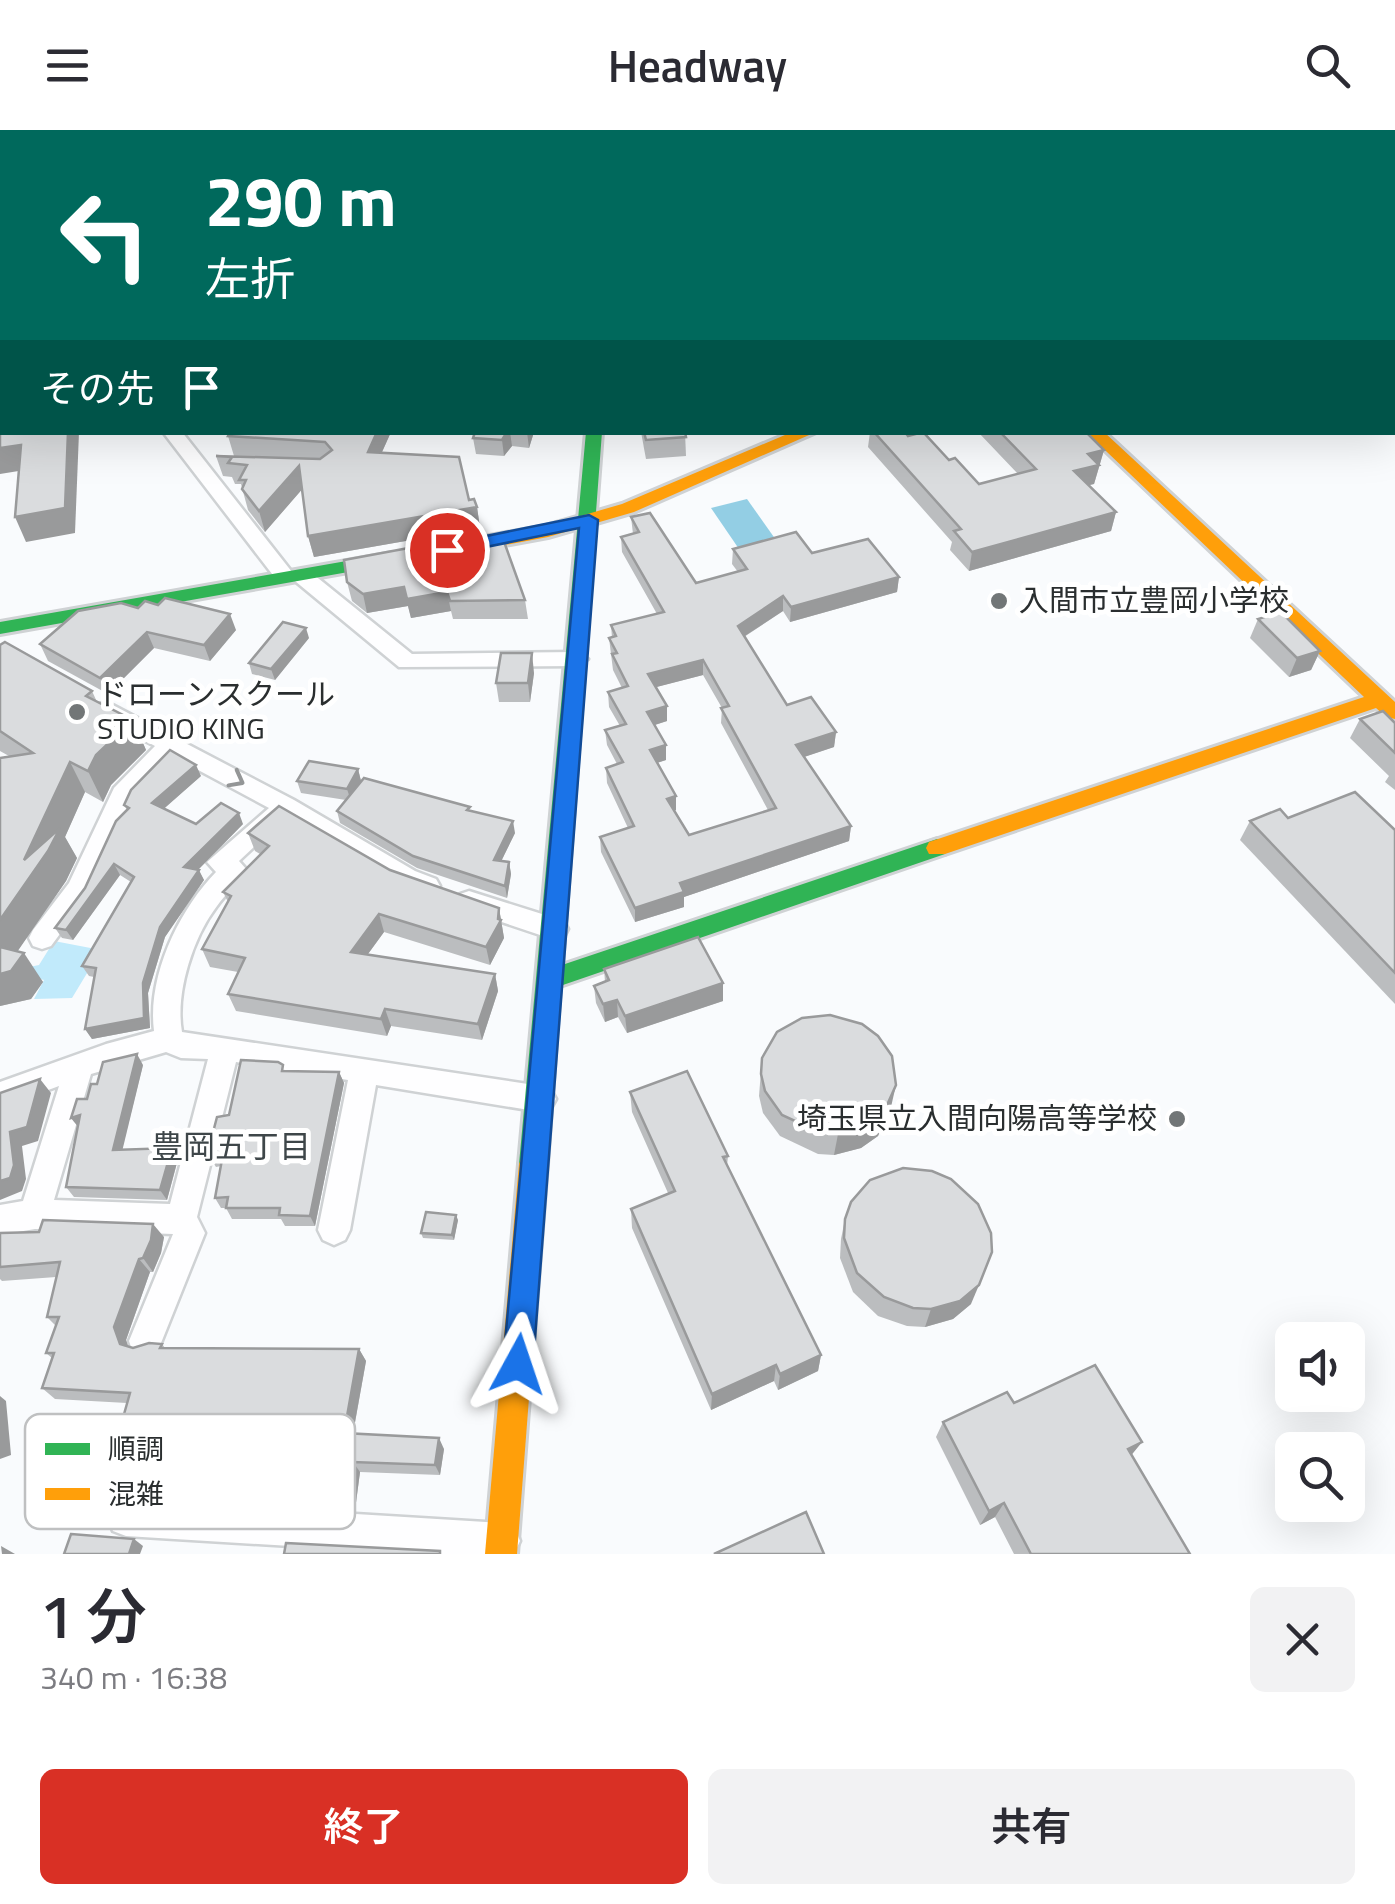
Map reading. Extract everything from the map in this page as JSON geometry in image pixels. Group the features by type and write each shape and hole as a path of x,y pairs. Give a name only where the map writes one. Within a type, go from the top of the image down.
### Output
{"street":[{"path":"174,435 294,576 408,662 577,659"},
{"path":"264,1529 502,1548 594,435"},
{"path":"0,628 589,520 665,494 801,435"},
{"path":"550,979 1387,706 1097,435"},
{"path":"198,465 230,466"},
{"path":"92,701 285,806 406,878 555,930"},
{"path":"42,938 78,889 123,794 170,746"},
{"path":"285,806 220,862 234,870 206,901 182,948 165,1025 169,1039 181,1046 225,1048 541,1099"},
{"path":"0,1096 169,1039"},
{"path":"144,1342 188,1233 181,1218 225,1048"},
{"path":"35,1214 79,1068"},
{"path":"334,1230 364,1071"},
{"path":"0,1220 35,1214 181,1218"}],"shaded area":[{"path":"747,499 776,540 739,549 711,508"},
{"path":"54,941 101,950 72,998 34,999 44,980 9,971 39,965"}],"building":[{"path":"0,435 68,435 65,508 15,517 21,445 0,448"},
{"path":"376,435 368,452 459,457 469,500 474,499 477,507 308,536 299,466 259,511 242,489 246,480 239,480 247,465 228,463 232,457 216,456 320,459 332,450 325,442 228,436"},
{"path":"474,435 505,435 502,440 473,438"},
{"path":"645,435 686,437 646,440"},
{"path":"877,435 926,435 979,484 1036,469 1003,435 1089,435 1104,450 1088,454 1099,465 1074,471 1116,512 972,552 954,531 961,529"},
{"path":"650,513 696,583 747,569 733,549 796,532 812,553 868,539 899,577 791,607 783,596 738,626 787,705 811,697 836,732 796,745 851,826 680,883 684,892 635,908 600,837 634,826 606,768 623,762 605,730 626,724 608,692 628,686 612,654 617,653 609,638 616,636 611,625 664,612 621,537 639,532 631,517","holes":["703,660 729,706 721,708 776,808 689,835 667,799 676,796 650,750 666,745 647,712 667,706 648,674"]},
{"path":"484,534 486,539 502,536 525,600 450,601 447,592 407,599 404,587 363,594 347,582 344,560"},
{"path":"165,598 230,614 204,645 147,632 100,678 40,644 78,611 121,603 138,608 145,601 158,605"},
{"path":"1281,612 1320,651 1297,658 1258,619"},
{"path":"283,622 306,628 271,669 249,663"},
{"path":"5,642 92,691 86,696 133,720 96,755 88,771 70,762 24,860 60,828 0,920 0,758 33,753 0,731 0,645"},
{"path":"501,653 532,653 528,683 496,683"},
{"path":"1383,711 1395,723 1395,753 1360,719"},
{"path":"170,750 196,765 152,803 196,824 221,803 239,813 184,867 199,870 160,927 143,983 144,1018 85,1029 96,968 82,966 134,877 114,864 66,930 55,928 85,888 116,821 129,808 124,805 131,790"},
{"path":"309,761 358,769 347,789 297,781"},
{"path":"364,778 513,821 494,860 509,862 505,886 413,856 337,811"},
{"path":"1355,792 1395,830 1395,973 1250,821 1280,809 1288,818"},
{"path":"279,806 390,870 499,908 501,920 486,947 379,914 351,952 495,974 478,1024 385,1009 381,1019 228,994 245,958 202,949 231,896 223,892 269,846 248,833"},
{"path":"698,937 723,983 625,1016 617,1000 603,1004 594,986 609,980 604,969"},
{"path":"0,947 24,953 11,971 0,974"},
{"path":"830,1015 862,1024 878,1036 892,1056 896,1085 883,1114 865,1127 838,1134 821,1133 782,1115 765,1091 761,1074 762,1058 777,1032 802,1018"},
{"path":"137,1054 113,1150 172,1148 160,1190 66,1187 80,1115 71,1118 77,1099 87,1099 91,1084 97,1084 103,1062"},
{"path":"241,1060 278,1062 283,1065 282,1071 339,1072 310,1216 279,1215 280,1208 226,1208 228,1197 215,1198 223,1154 209,1156 211,1140 217,1117 229,1115"},
{"path":"687,1071 728,1156 723,1157 821,1355 780,1374 776,1365 712,1394 631,1209 675,1191 630,1092"},
{"path":"40,1079 27,1127 10,1132 14,1165 10,1178 0,1181 0,1093"},
{"path":"903,1168 932,1171 951,1179 978,1204 991,1233 992,1252 979,1285 960,1301 931,1309 913,1308 884,1297 857,1273 844,1238 851,1202 870,1180"},
{"path":"426,1212 456,1215 452,1235 421,1233"},
{"path":"43,1220 153,1224 151,1240 139,1259 114,1327 120,1344 133,1348 149,1343 162,1344 160,1348 359,1349 347,1414 124,1414 130,1393 42,1388 54,1353 46,1353 59,1317 47,1317 60,1262 0,1267 0,1233 39,1232"},
{"path":"1095,1365 1142,1442 1128,1449 1190,1554 1031,1554 1004,1503 989,1511 943,1422 1007,1392 1014,1403"},
{"path":"355,1434 439,1438 435,1465 355,1462"},
{"path":"806,1512 824,1554 714,1554"},
{"path":"71,1534 134,1539 129,1554 64,1554"},
{"path":"286,1543 440,1551 440,1554 284,1554"}],"traffic: fast":[{"path":"533,1164 594,435"},
{"path":"0,628 392,559"},
{"path":"550,979 937,848"}],"traffic: slow":[{"path":"456,548 548,531 628,508 801,435"},
{"path":"1097,435 1393,712"},
{"path":"937,848 1379,699"},
{"path":"501,1554 533,1164"}],"place":[{"name":"入間市立豊岡小学校","path":"999,601"},
{"name":"ドローンスクール STUDIO KING","path":"77,712"},
{"name":"埼玉県立入間向陽高等学校","path":"1177,1119"}],"district":[{"name":"豊岡五丁目","path":"231,1147"}],"route":[{"path":"447,550 589,520 518,1364"}]}
